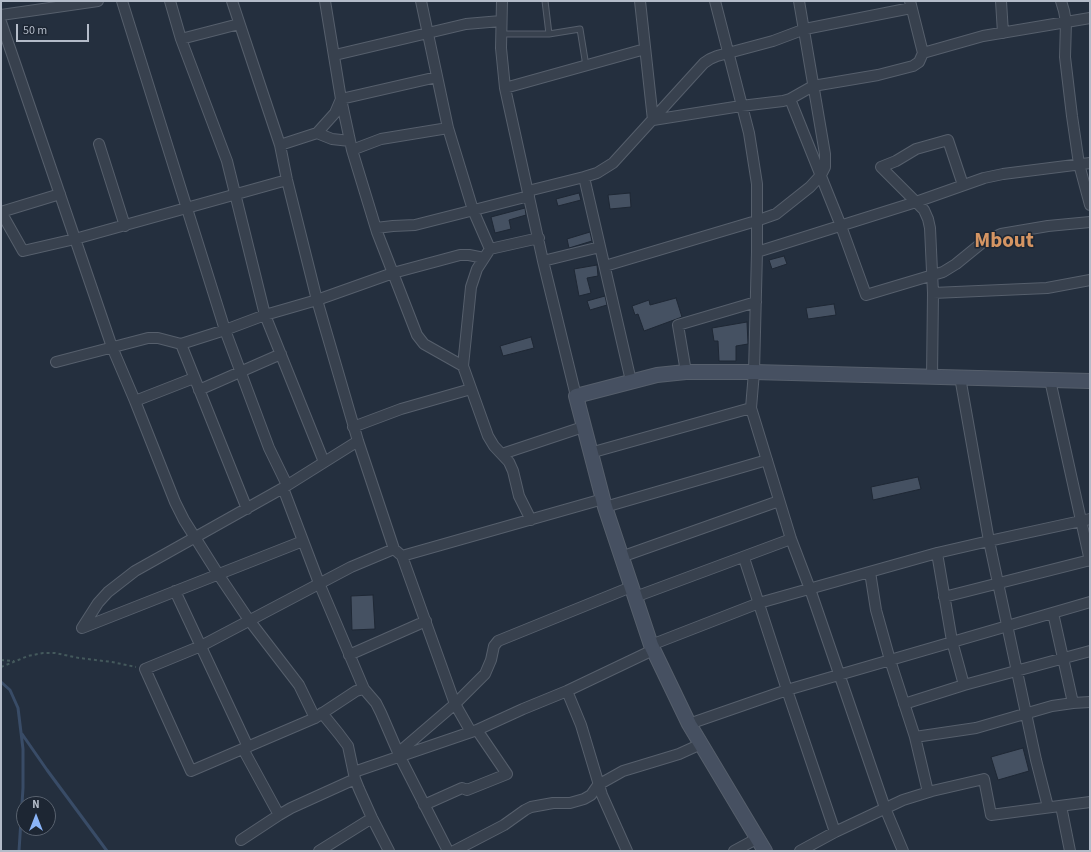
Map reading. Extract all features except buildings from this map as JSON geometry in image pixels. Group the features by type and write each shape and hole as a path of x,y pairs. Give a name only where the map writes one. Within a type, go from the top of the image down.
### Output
{"main road":[{"path":"765,851 701,744 652,648 604,503 583,428 576,396 657,375 686,372 754,372 1090,381"}],"street":[{"path":"1,15 98,1"},
{"path":"122,1 225,330 285,487 319,583 364,689 378,708 399,755 448,851"},
{"path":"170,1 181,39 220,139 265,315 324,462"},
{"path":"232,1 280,145 287,180 317,300 353,427 394,549 402,556 455,704 507,774 467,790 462,788 424,805"},
{"path":"325,1 341,99 351,146 376,228 393,273 417,335 424,344 463,366"},
{"path":"421,1 448,128 473,210 490,249"},
{"path":"502,1 502,64 505,88 543,261 576,396"},
{"path":"640,1 652,120"},
{"path":"714,1 749,133 757,184 756,302 754,372 751,408 792,539 885,808 903,851"},
{"path":"605,266 776,214 810,187 821,175 825,167 825,154 805,29 799,1"},
{"path":"1001,1 1002,33"},
{"path":"1061,1 1066,22 1065,57 1072,116 1079,164 1090,205"},
{"path":"376,228 415,225 473,210 597,173 613,163 652,120 704,63 717,56 786,37 805,29 911,4 923,53 919,62 913,66 878,75 813,86 784,101 652,120"},
{"path":"923,53 983,36 1090,18"},
{"path":"335,55 466,24 501,21"},
{"path":"1,22 112,347 136,401 179,512 249,620 299,685 319,715 348,746 355,776 372,818 389,851"},
{"path":"181,39 239,24"},
{"path":"505,88 645,49"},
{"path":"341,99 437,77"},
{"path":"280,145 317,133 335,113 341,99"},
{"path":"790,99 841,226 866,296 950,268 973,249 1001,234 1034,228 1090,222"},
{"path":"317,133 351,146 381,139 448,128"},
{"path":"932,377 933,293 930,228 924,210 881,167 896,161 916,149 948,140 963,185"},
{"path":"99,144 125,226"},
{"path":"757,252 916,202 984,178 1003,174 1090,163"},
{"path":"584,177 631,381"},
{"path":"60,194 1,212 23,251 75,240 287,180"},
{"path":"531,520 519,496 513,471 509,462 494,446 488,436 463,366 471,287 477,269 490,249 539,238"},
{"path":"543,261 600,247"},
{"path":"56,362 148,338 158,338 181,344 265,315 317,300 393,273 460,254 469,254 484,258"},
{"path":"933,293 1047,288 1090,280"},
{"path":"686,372 678,325 756,302"},
{"path":"181,344 248,509"},
{"path":"199,390 281,354"},
{"path":"136,401 194,378"},
{"path":"960,378 989,540 1016,671 1048,808"},
{"path":"944,597 1090,561 1085,520 1050,380"},
{"path":"353,427 401,409 471,389"},
{"path":"590,453 751,408"},
{"path":"502,454 583,428"},
{"path":"304,541 82,628 98,604 120,582 135,571 248,509 358,441"},
{"path":"402,556 531,520 604,503 767,460"},
{"path":"621,557 779,501"},
{"path":"241,840 279,815 399,755 474,731 567,691 652,648 759,603 989,540 1085,520"},
{"path":"399,755 455,704 485,674 491,660 494,646 498,641 633,592 744,558 792,539"},
{"path":"364,689 356,691 319,715 191,771 144,669 201,646 319,583 351,567 394,549"},
{"path":"937,554 952,642 964,685"},
{"path":"744,558 835,832"},
{"path":"870,572 876,610 890,660 915,737 928,792"},
{"path":"175,592 201,646 245,748 279,815"},
{"path":"690,724 787,690 1090,602"},
{"path":"1053,613 1073,703"},
{"path":"349,655 426,621"},
{"path":"904,704 964,685 1090,651"},
{"path":"567,691 581,725 598,785 627,851"},
{"path":"915,737 976,728 1047,707 1090,702"},
{"path":"454,851 504,825 525,810 553,803 570,803 584,799 591,796 598,785 623,771 679,754 701,744"},
{"path":"800,851 835,832 904,800 928,792 984,779 991,815 1090,802"},
{"path":"1061,806 1070,851"},
{"path":"318,851 372,818"},
{"path":"734,851 758,838"}],"lane":[{"path":"544,1 549,34"},
{"path":"501,34 549,34 580,29 586,66"}],"path":[{"path":"1,667 28,656 43,653 55,653 112,662 144,669"},
{"path":"1,660 16,661"}],"waterway":[{"path":"1,682 10,690 18,708 23,749 23,788 19,851"},
{"path":"22,734 107,851"}],"district":[{"name":"Mbout","path":"1004,242"}]}
